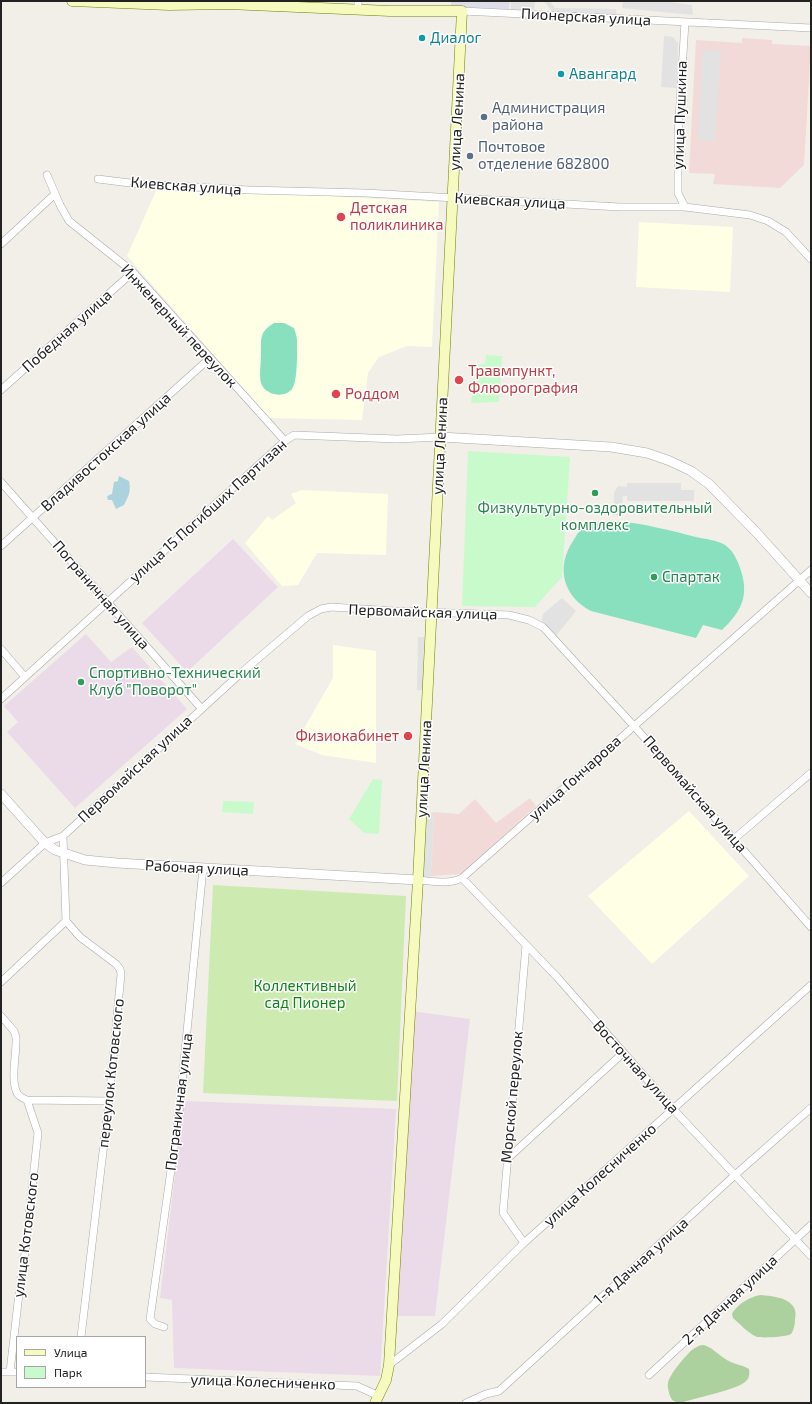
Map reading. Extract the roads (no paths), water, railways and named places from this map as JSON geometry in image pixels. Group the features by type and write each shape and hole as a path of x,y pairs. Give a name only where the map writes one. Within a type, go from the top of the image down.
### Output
{"main road":[{"name":"Пионерская улица","path":"72,1 169,5 358,5 390,11 462,11"},
{"name":"улица Ленина","path":"377,1400 386,1380 389,1365 418,880 462,11"}],"street":[{"name":"Пионерская улица","path":"462,11 811,28"},
{"name":"улица Пушкина","path":"685,22 678,136 678,193 685,207"},
{"name":"Инженерный переулок","path":"47,174 55,194 69,221 133,272 285,441"},
{"name":"Киевская улица","path":"98,179 138,184 249,190 365,193 620,207 685,207 750,215 768,221 786,232 811,258"},
{"path":"1,244 55,194"},
{"name":"Победная улица","path":"1,390 133,272"},
{"name":"Владивостокская улица","path":"1,546 210,358"},
{"name":"улица 15 Погибших Партизан","path":"1,699 285,441 294,435 397,439 441,437 611,447 647,453 670,461 691,471 708,484 756,533 811,593"},
{"name":"Пограничная улица","path":"1,482 201,708"},
{"name":"улица Гончарова","path":"462,878 811,570"},
{"name":"Первомайская улица","path":"1,883 45,843 63,836 241,672 308,616 321,608 331,607 509,615 529,620 543,627 634,726 811,927"},
{"path":"1,649 25,677"},
{"path":"734,838 811,773"},
{"name":"Рабочая улица","path":"1,794 45,843 63,854 85,860 418,880"},
{"path":"1,982 66,921 63,836"},
{"name":"Пограничная улица","path":"164,1327 155,1324 150,1318 179,1113 204,868"},
{"path":"418,880 445,882 462,878"},
{"name":"Восточная улица","path":"462,878 557,977 674,1110 811,1256"},
{"name":"переулок Котовского","path":"66,921 80,936 116,964 120,969 121,974 109,1101 81,1336"},
{"name":"Морской переулок","path":"524,1243 503,1213 506,1160 526,945"},
{"name":"улица Колесниченко","path":"389,1365 442,1324 524,1243 674,1110 811,985"},
{"path":"1,1016 14,1031 16,1037 14,1083 20,1097 27,1100 109,1101"},
{"path":"506,1160 623,1053"},
{"name":"улица Котовского","path":"18,1336 38,1133 27,1100"},
{"name":"1-я Дачная улица","path":"466,1403 486,1394 498,1391 735,1175 811,1108"},
{"name":"2-я Дачная улица","path":"649,1375 811,1225"},
{"name":"улица Котовского","path":"14,1372 16,1352"},
{"path":"1,1372 14,1372"},
{"name":"улица Колесниченко","path":"146,1377 357,1386 377,1400"}],"water":[{"path":"119,476 129,481 130,491 124,505 116,509 112,500 108,500 107,497 112,494 114,482 118,481"}],"place":[{"name":"Диалог","path":"422,38"},
{"name":"Авангард","path":"561,74"},
{"name":"Администрация района","path":"484,117"},
{"name":"Почтовое отделение 682800","path":"470,156"},
{"name":"Детская поликлиника","path":"341,217"},
{"name":"Травмпункт, Флюорография","path":"459,380"},
{"name":"Роддом","path":"336,394"},
{"name":"Физкультурно-оздоровительный комплекс","path":"595,493"},
{"name":"Спартак","path":"654,577"},
{"name":"Спортивно-Технический Клуб \"Поворот\"","path":"81,682"},
{"name":"Физиокабинет","path":"408,736"}],"park label":[{"name":"Коллективный сад Пионер","path":"305,994"}]}
